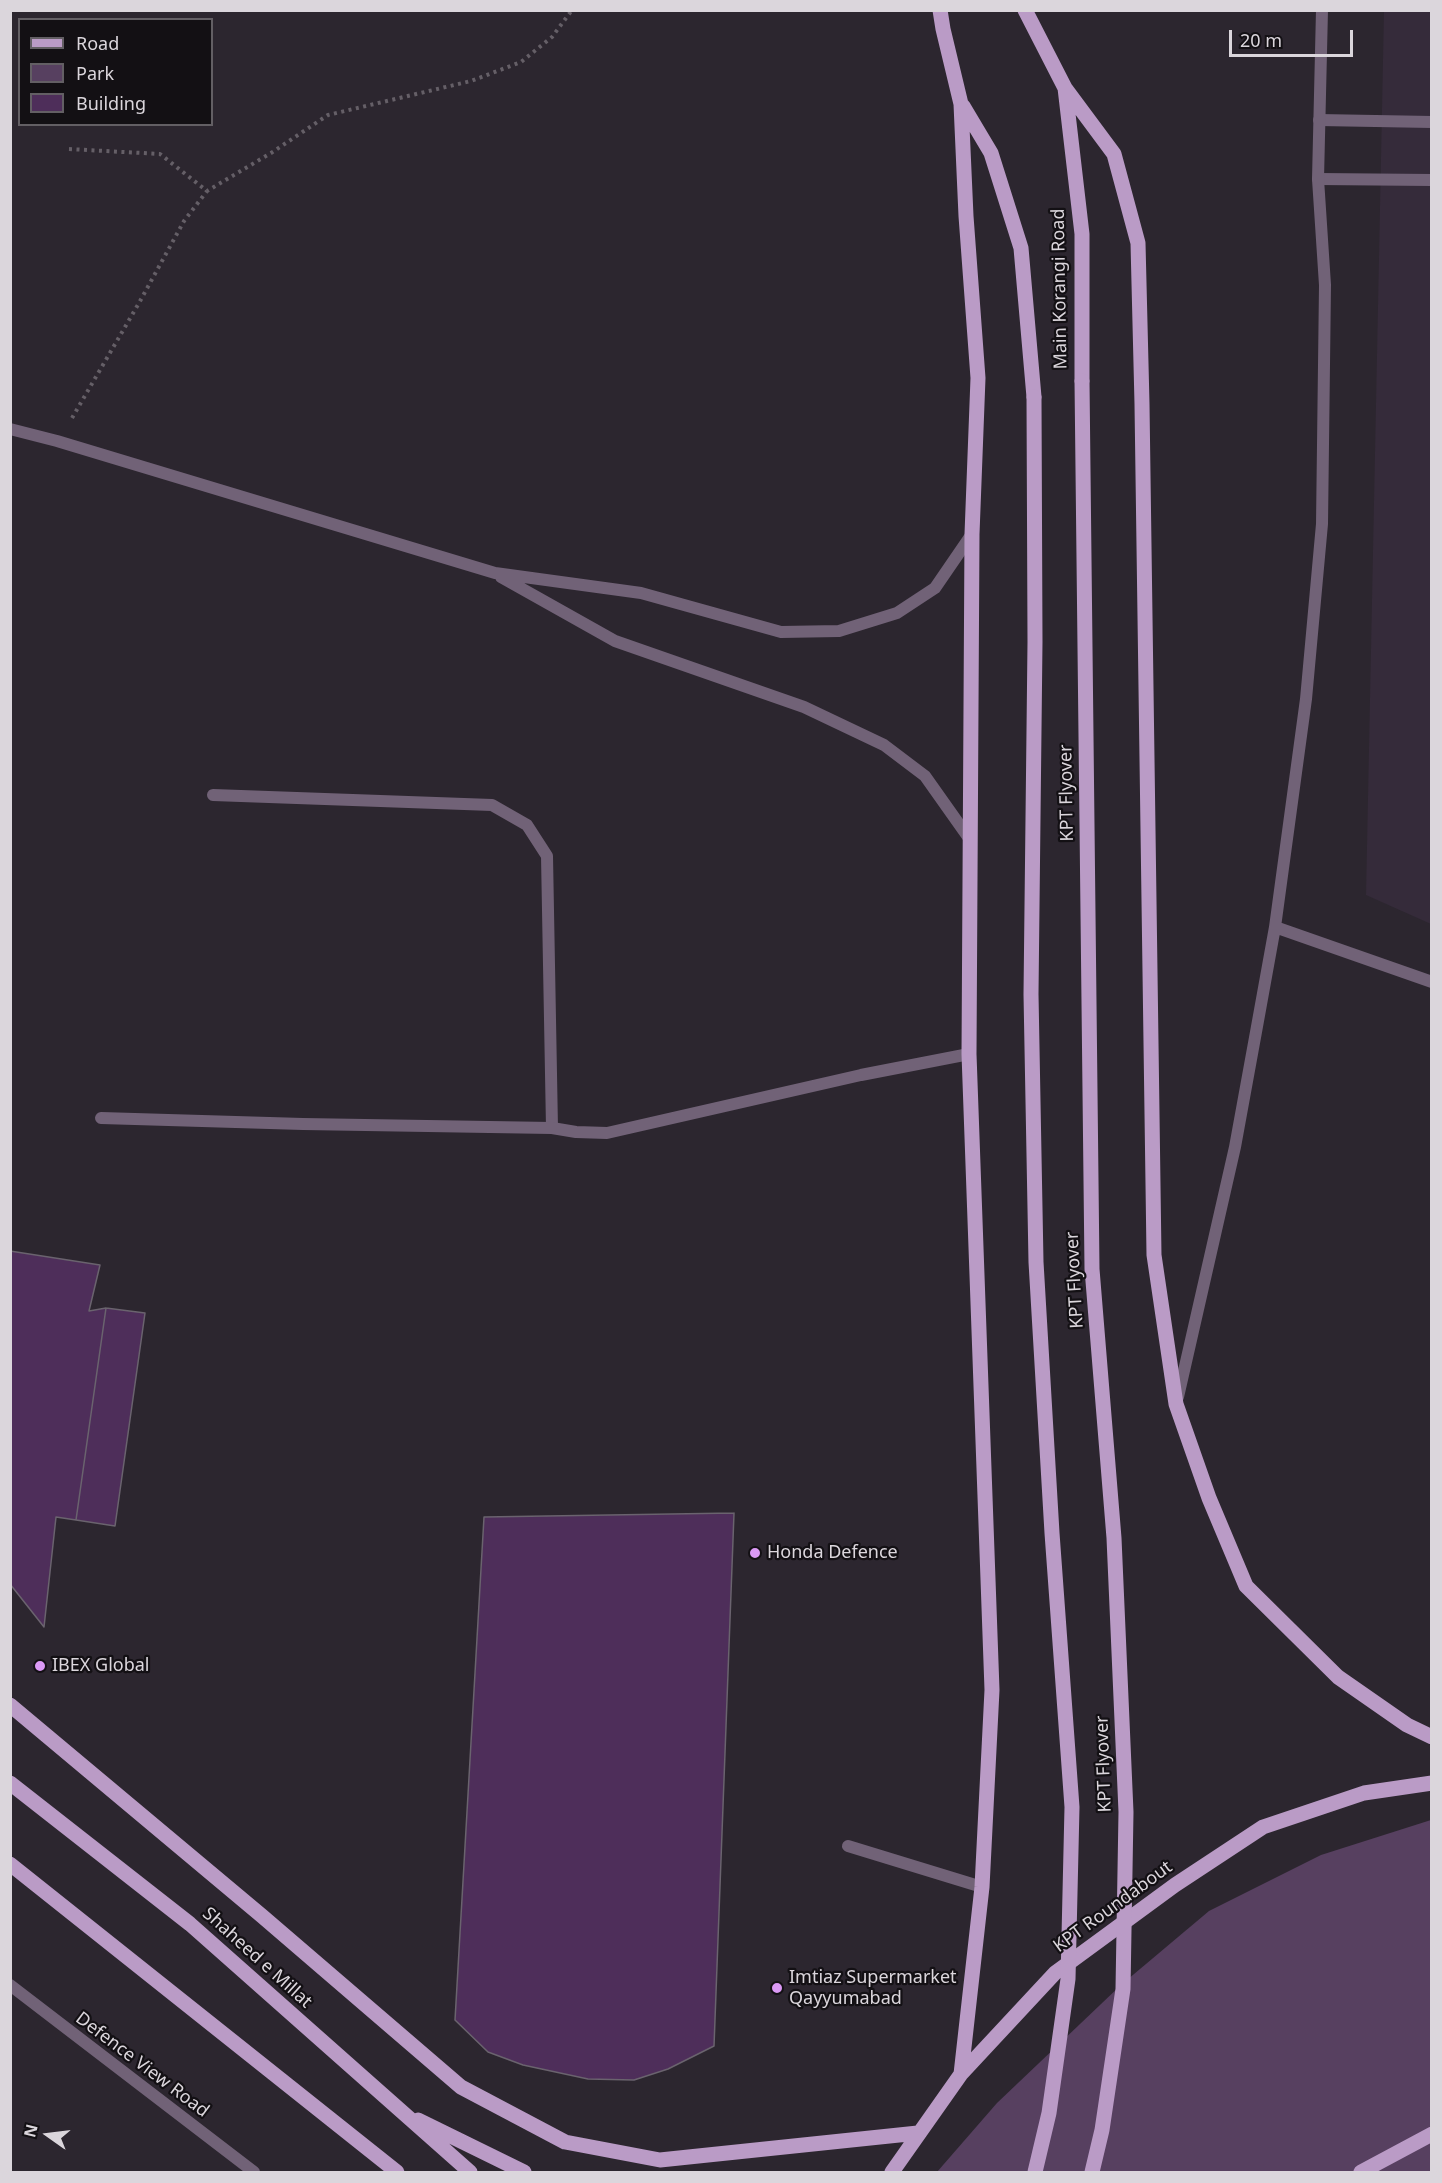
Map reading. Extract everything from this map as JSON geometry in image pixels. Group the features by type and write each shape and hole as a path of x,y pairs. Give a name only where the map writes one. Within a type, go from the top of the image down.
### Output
{"main road":[{"path":"940,10 962,104 966,216 978,378 972,534 969,1054 992,1690 982,1887 961,2074"},
{"path":"1025,10 1065,88 1114,154 1138,243 1143,428 1154,1255 1176,1404 1209,1498 1246,1586 1338,1677 1407,1725 1431,1737"},
{"name":"Main Korangi Road","path":"1065,88 1082,234 1082,381"},
{"name":"Main Korangi Road","path":"962,104 991,153 1021,248 1035,398"},
{"name":"KPT Flyover","path":"1082,381 1092,1269 1114,1538 1126,1812 1123,1989 1102,2130 1092,2172"},
{"name":"KPT Flyover","path":"1035,398 1031,994 1036,1262 1052,1533 1072,1807 1068,1979 1049,2113 1035,2172"},
{"path":"10,1706 262,1916 461,2087 565,2142 660,2160 918,2133"},
{"name":"Shaheed e Millat","path":"10,1782 190,1924 470,2172"},
{"name":"KPT Roundabout","path":"892,2172 961,2074 1055,1973 1175,1885 1263,1827 1364,1793 1431,1783"},
{"path":"10,1864 397,2172"},
{"path":"399,2111 524,2172"},
{"path":"1361,2172 1431,2134"}],"street":[{"path":"1176,1404 1234,1147 1275,927 1306,699 1322,524 1325,285 1318,179 1322,10"},
{"path":"1320,120 1431,122"},
{"path":"1318,179 1431,180"},
{"path":"10,429 57,441 495,573 642,593 782,632 838,631 897,613 935,588 972,534"},
{"path":"495,573 615,641 804,707 884,745 925,776 971,841"},
{"path":"213,795 492,805 527,825 547,856 552,1128"},
{"path":"1275,927 1431,982"},
{"path":"101,1118 552,1128 576,1132 607,1133 861,1075 969,1054"},
{"path":"848,1846 982,1887"},
{"name":"Defence View Road","path":"10,1985 254,2172"}],"path":[{"path":"57,441 140,303 184,221 207,191 271,153 328,115 471,81 521,62 552,37 572,10"},
{"path":"69,149 160,154 207,191"}],"shaded area":[{"path":"1384,11 1431,11 1431,924 1366,895"}],"green space":[{"path":"1431,1820 1431,2172 937,2172 997,2103 1121,1985 1209,1911 1321,1855"}],"building":[{"path":"10,1251 100,1265 89,1311 106,1308 76,1520 56,1517 44,1627 10,1584"},
{"path":"106,1308 145,1313 115,1526 76,1520"},
{"path":"734,1513 714,2046 668,2069 634,2080 588,2079 523,2065 488,2052 455,2020 484,1517"}],"place":[{"name":"Honda Defence","path":"755,1553"},
{"name":"IBEX Global","path":"40,1666"},
{"name":"Imtiaz Supermarket Qayyumabad","path":"777,1988"}]}
